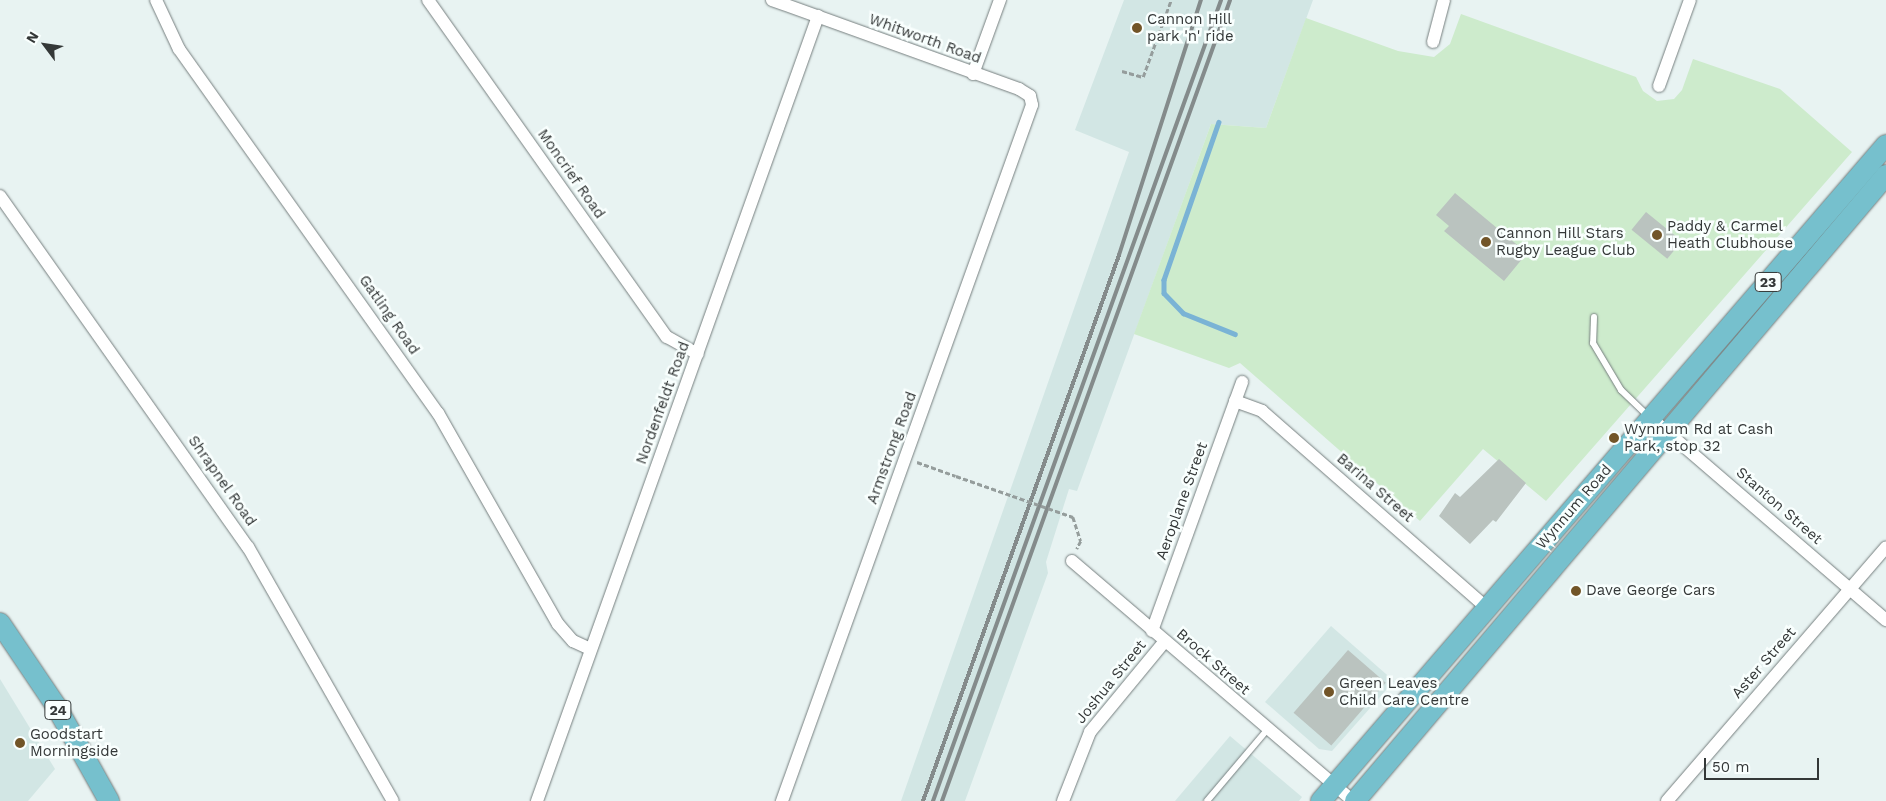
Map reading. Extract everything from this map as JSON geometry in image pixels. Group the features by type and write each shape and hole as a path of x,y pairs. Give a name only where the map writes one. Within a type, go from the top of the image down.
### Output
{"main road":[{"name":"Wynnum Road","path":"1327,794 1886,145"},
{"name":"Wynnum Road","path":"1354,801 1886,176"},
{"name":"24","path":"0,623 56,706 109,801"}],"street":[{"name":"Gatling Road","path":"156,0 179,49 438,413 561,628 590,649"},
{"name":"Moncrief Road","path":"428,0 666,337 698,354"},
{"name":"Whitworth Road","path":"772,0 1024,91 1032,105"},
{"path":"973,74 1000,0"},
{"path":"1433,42 1444,0"},
{"path":"1659,86 1690,0"},
{"name":"Nordenfeldt Road","path":"537,801 818,16"},
{"name":"Armstrong Road","path":"782,801 1032,105"},
{"name":"Shrapnel Road","path":"0,196 248,547 393,801"},
{"name":"Aeroplane Street","path":"1152,631 1242,382"},
{"name":"Barina Street","path":"1235,401 1262,411 1488,608"},
{"name":"Stanton Street","path":"1651,418 1886,620"},
{"name":"Aster Street","path":"1666,801 1886,547"},
{"name":"Brock Street","path":"1072,560 1267,730 1327,794 1354,801"},
{"name":"Joshua Street","path":"1064,801 1090,732 1165,641"}],"lane":[{"path":"1594,317 1593,343 1621,390 1651,418"},
{"path":"1207,801 1267,730"}],"path":[{"path":"1122,71 1143,77 1171,0"},
{"path":"906,458 1073,517 1081,541 1072,560"}],"shaded area":[{"path":"1124,0 1313,0 1266,128 1211,124 1077,491 1069,489 1046,562 1048,573 965,801 901,801 1129,152 1075,130"},
{"name":"Green Leaves Child Care Centre","path":"1331,626 1394,681 1332,751 1319,749 1265,702"},
{"name":"Goodstart Morningside","path":"0,679 55,769 28,801 0,801"},
{"path":"1230,736 1302,797 1299,801 1175,801"}],"green space":[{"path":"1461,14 1636,77 1643,91 1657,101 1674,99 1682,90 1693,59 1780,89 1852,152 1546,501 1483,449 1420,521 1240,363 1229,368 1134,334 1211,124 1266,128 1306,18 1398,51 1434,57 1450,44"}],"building":[{"name":"Cannon Hill Stars Rugby League Club","path":"1455,193 1527,253 1504,281 1444,231 1449,226 1436,215"},
{"name":"Paddy & Carmel Heath Clubhouse","path":"1646,212 1682,241 1667,259 1632,230"},
{"path":"1499,459 1526,483 1496,522 1493,520 1470,544 1439,516 1455,493 1460,497"},
{"path":"1348,650 1386,683 1331,745 1294,713"}],"waterway":[{"path":"1219,122 1164,280 1164,293 1183,313 1235,334"}],"railway":[{"path":"923,801 1119,255 1201,0"},
{"path":"933,801 1221,0"},
{"path":"942,801 1230,0"}],"place":[{"name":"Cannon Hill park 'n' ride","path":"1137,28"},
{"name":"Paddy & Carmel Heath Clubhouse","path":"1657,235"},
{"name":"Cannon Hill Stars Rugby League Club","path":"1486,242"},
{"name":"Wynnum Rd at Cash Park, stop 32","path":"1614,438"},
{"name":"Dave George Cars","path":"1576,591"},
{"name":"Green Leaves Child Care Centre","path":"1329,692"},
{"name":"Goodstart Morningside","path":"20,743"}]}
